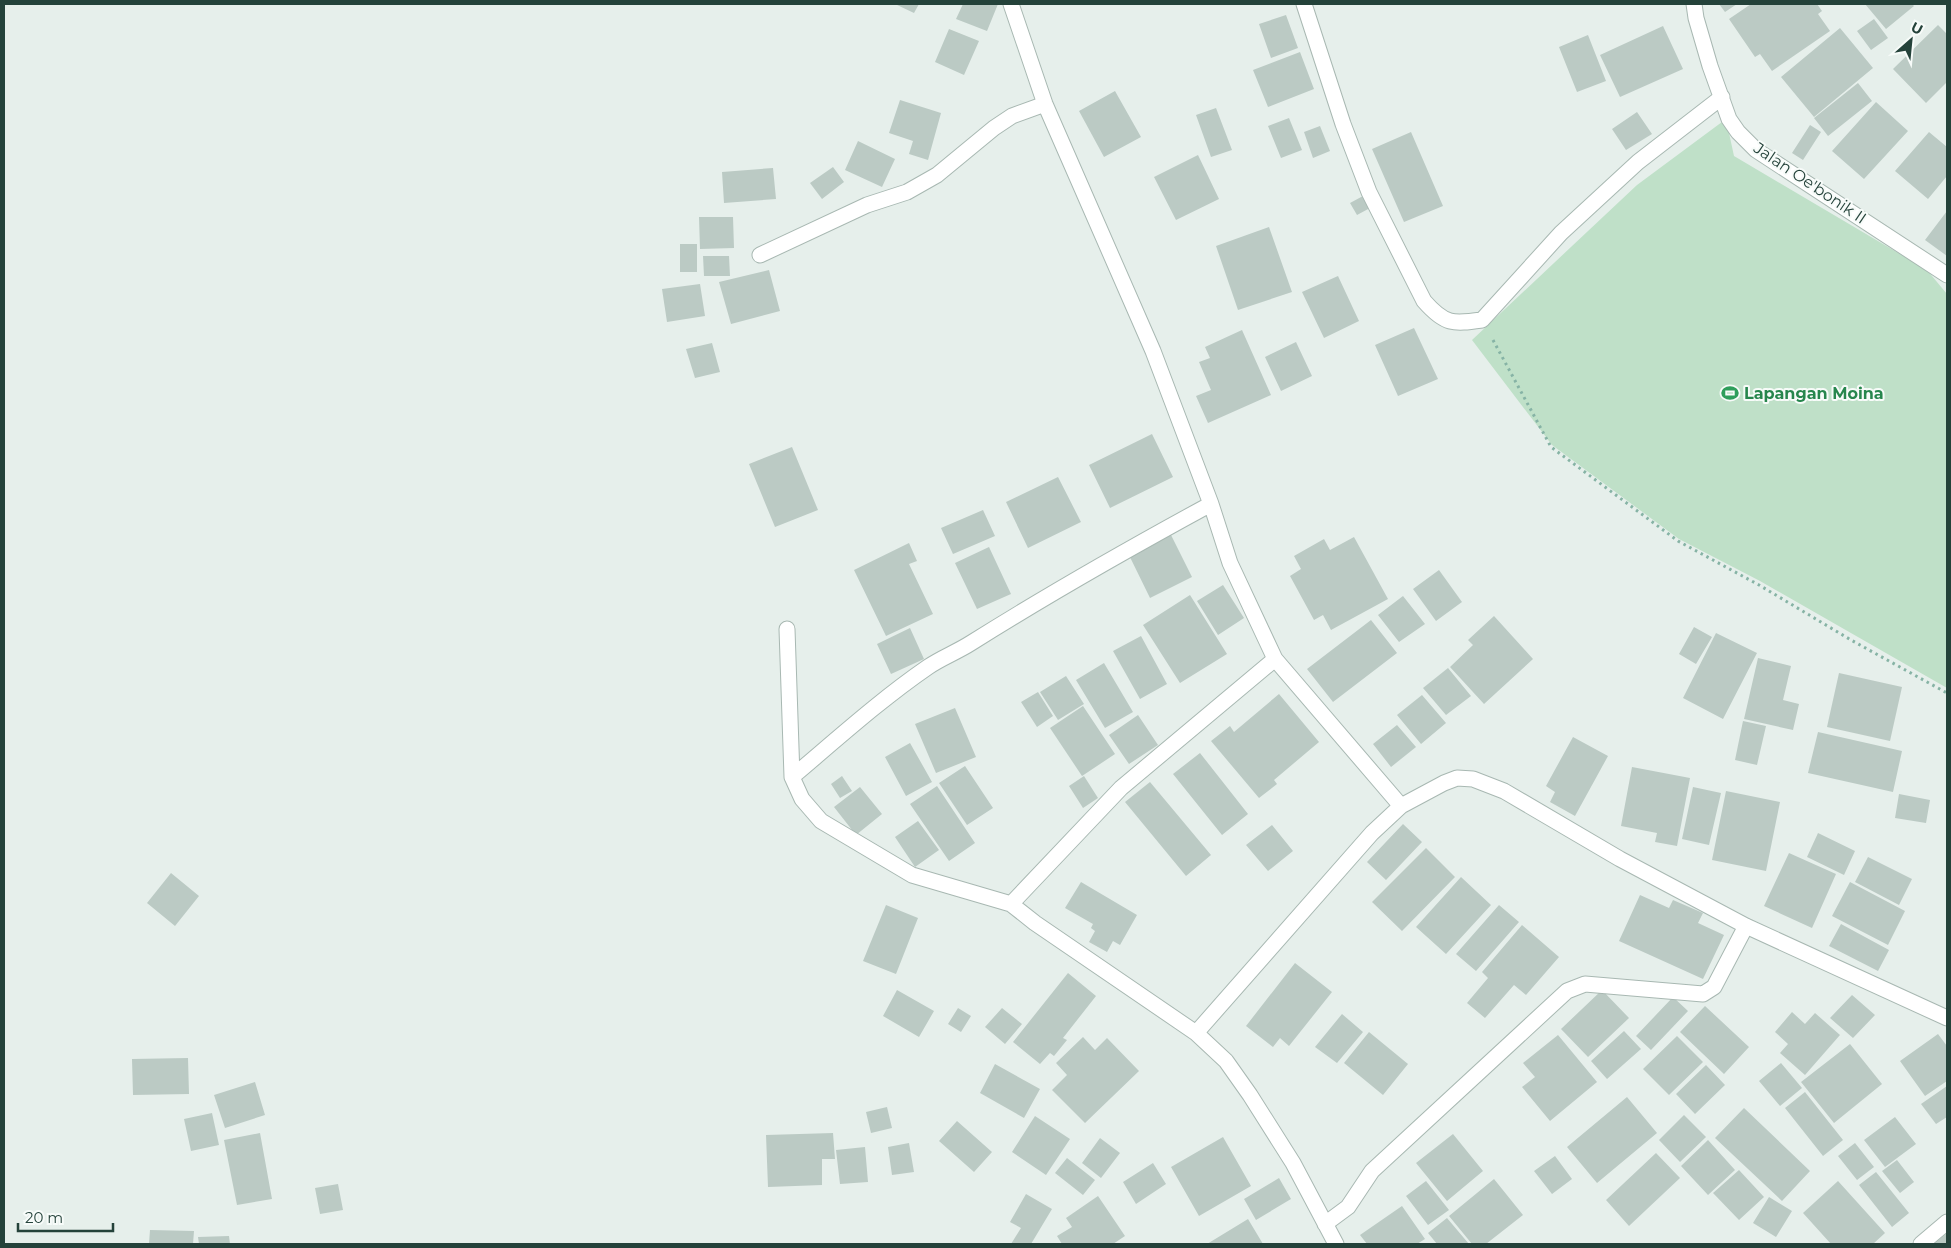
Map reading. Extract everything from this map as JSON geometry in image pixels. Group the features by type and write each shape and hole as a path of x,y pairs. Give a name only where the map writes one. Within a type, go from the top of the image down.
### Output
{"street":[{"path":"1011,4 1045,104 1152,351 1211,504 1230,563 1275,660 1401,806"},
{"path":"1304,4 1343,124 1369,192 1424,301 1434,313 1456,323 1482,320 1561,232 1638,162 1722,97"},
{"name":"Jalan Oe'bonik II","path":"1694,4 1696,18 1708,58 1729,119 1738,132 1756,150 1947,275"},
{"path":"760,255 867,205 907,192 937,175 994,128 1012,116 1045,104"},
{"path":"792,777 902,685 930,665 968,645 1023,610 1122,552 1211,504"},
{"path":"787,629 792,777 802,799 821,821 912,875 1012,904 1035,923 1196,1033 1226,1061 1250,1095 1293,1163 1336,1244"},
{"path":"1012,904 1121,788 1275,660"},
{"path":"1196,1033 1372,833 1401,806 1457,778 1473,779 1504,790 1620,859 1746,926 1947,1018 1947,1006"},
{"path":"1326,1224 1348,1207 1372,1171 1567,992 1585,984 1703,994 1714,987 1746,926"},
{"path":"1921,1244 1947,1222"}],"path":[{"path":"1482,320 1551,447 1678,541 1759,584 1851,640 1947,692"}],"green space":[{"name":"Lapangan Moina","path":"1726,119 1734,156 1927,270 1947,294 1947,688 1760,581 1679,539 1552,445 1472,340 1637,185"}],"building":[{"path":"895,4 919,4 914,13"},
{"path":"963,4 998,4 987,31 956,19"},
{"path":"1719,4 1737,4 1725,12"},
{"path":"1751,4 1817,4 1822,11 1818,14 1830,31 1772,71 1760,54 1755,57 1729,19"},
{"path":"1865,4 1912,4 1914,6 1886,29"},
{"path":"1286,15 1298,48 1271,58 1259,24"},
{"path":"1874,19 1888,38 1871,50 1857,31"},
{"path":"1938,25 1947,34 1947,82 1926,103 1893,69"},
{"path":"1663,26 1683,69 1620,97 1600,55"},
{"path":"1840,28 1873,68 1814,117 1781,77"},
{"path":"949,29 979,41 964,75 935,62"},
{"path":"1588,35 1606,81 1577,92 1559,47"},
{"path":"1300,52 1314,89 1268,107 1253,70"},
{"path":"1858,83 1872,101 1828,136 1814,118"},
{"path":"1115,91 1141,137 1104,157 1079,111"},
{"path":"900,100 941,113 928,160 909,154 913,141 889,133"},
{"path":"1876,102 1908,131 1864,179 1832,151"},
{"path":"1216,108 1232,150 1211,157 1196,115"},
{"path":"1637,112 1652,134 1626,150 1612,129"},
{"path":"1289,118 1302,150 1281,158 1268,126"},
{"path":"1810,125 1821,132 1803,160 1792,153"},
{"path":"1320,126 1330,151 1313,158 1304,132"},
{"path":"1411,132 1443,206 1404,222 1372,149"},
{"path":"1929,132 1947,147 1947,176 1928,199 1895,171"},
{"path":"858,141 895,159 882,187 845,170"},
{"path":"1198,155 1219,199 1176,220 1154,177"},
{"path":"833,167 844,182 822,199 810,183"},
{"path":"773,168 776,199 724,203 722,172"},
{"path":"1363,196 1370,208 1357,215 1350,203"},
{"path":"1947,211 1947,256 1925,240"},
{"path":"699,217 733,217 734,248 700,249"},
{"path":"1269,227 1292,292 1238,310 1216,246"},
{"path":"680,244 697,244 697,272 680,272"},
{"path":"703,256 729,256 730,276 704,276"},
{"path":"769,270 780,311 731,324 719,282"},
{"path":"1338,276 1359,321 1324,338 1302,292"},
{"path":"700,284 705,316 667,322 662,289"},
{"path":"1414,328 1438,379 1398,396 1375,345"},
{"path":"1242,330 1271,395 1208,423 1196,396 1211,390 1199,362 1210,358 1205,347"},
{"path":"1296,342 1312,376 1281,391 1265,357"},
{"path":"712,343 720,372 695,378 686,349"},
{"path":"1152,434 1173,477 1110,508 1089,465"},
{"path":"792,447 818,510 775,527 749,464"},
{"path":"1058,477 1081,522 1028,548 1006,502"},
{"path":"983,510 995,536 953,554 941,528"},
{"path":"1169,531 1192,577 1150,598 1127,551"},
{"path":"1354,537 1388,599 1331,630 1323,615 1314,620 1290,576 1301,569 1294,556 1324,539 1330,550"},
{"path":"909,543 917,561 909,564 933,614 886,636 854,570"},
{"path":"989,547 1011,594 977,609 955,563"},
{"path":"1439,570 1462,602 1436,621 1413,589"},
{"path":"1223,585 1244,618 1218,635 1197,601"},
{"path":"1190,595 1227,654 1180,683 1143,625"},
{"path":"1403,596 1425,624 1399,642 1378,615"},
{"path":"1494,616 1533,659 1484,704 1450,667 1473,645 1468,640"},
{"path":"1371,620 1397,653 1333,702 1307,669"},
{"path":"1694,627 1712,637 1696,664 1679,654"},
{"path":"910,628 924,659 891,674 877,644"},
{"path":"1716,633 1757,653 1723,719 1683,698"},
{"path":"1141,636 1167,684 1140,699 1113,651"},
{"path":"1758,658 1791,666 1783,700 1799,704 1793,730 1744,719"},
{"path":"1104,663 1133,712 1105,728 1076,680"},
{"path":"1448,668 1471,696 1446,715 1423,688"},
{"path":"1839,673 1902,687 1890,741 1827,727"},
{"path":"1066,676 1084,704 1058,720 1040,692"},
{"path":"1038,692 1053,716 1037,727 1021,702"},
{"path":"1279,694 1319,742 1274,780 1277,784 1259,798 1211,741 1230,726 1234,732"},
{"path":"1422,695 1446,723 1421,744 1397,715"},
{"path":"1083,706 1115,754 1082,776 1050,728"},
{"path":"955,708 976,757 936,773 915,724"},
{"path":"1138,715 1158,745 1129,764 1109,735"},
{"path":"1743,721 1766,726 1757,765 1735,760"},
{"path":"1397,725 1416,747 1391,767 1373,744"},
{"path":"1818,732 1902,751 1893,792 1808,773"},
{"path":"1573,737 1608,756 1575,816 1550,802 1555,792 1546,786"},
{"path":"910,743 932,782 906,796 885,757"},
{"path":"1200,753 1248,814 1222,835 1173,774"},
{"path":"965,766 993,808 967,825 939,783"},
{"path":"1632,767 1690,778 1677,846 1655,842 1657,833 1621,826"},
{"path":"842,776 852,791 840,798 831,784"},
{"path":"1084,776 1098,798 1083,808 1069,786"},
{"path":"1150,782 1211,855 1186,876 1125,802"},
{"path":"937,786 975,843 949,861 910,804"},
{"path":"860,787 882,814 856,835 834,807"},
{"path":"1693,787 1721,793 1709,845 1682,839"},
{"path":"1726,791 1780,802 1766,871 1712,860"},
{"path":"1899,794 1930,800 1926,823 1895,818"},
{"path":"918,821 939,850 915,867 895,837"},
{"path":"1403,824 1422,842 1386,880 1367,862"},
{"path":"1272,825 1293,851 1268,871 1246,845"},
{"path":"1818,833 1855,851 1844,875 1807,857"},
{"path":"1426,848 1455,877 1402,931 1372,902"},
{"path":"1789,853 1836,874 1812,928 1764,906"},
{"path":"1868,857 1912,879 1899,905 1855,882"},
{"path":"171,873 199,896 175,926 147,903"},
{"path":"1461,877 1491,905 1446,954 1416,927"},
{"path":"1081,882 1137,915 1120,945 1113,941 1107,952 1089,942 1095,931 1091,928 1093,924 1065,908"},
{"path":"1850,882 1905,911 1888,945 1832,916"},
{"path":"1640,895 1669,908 1673,900 1703,913 1698,923 1724,935 1703,979 1619,941"},
{"path":"886,905 918,918 896,974 863,961"},
{"path":"1499,905 1519,922 1476,971 1456,954"},
{"path":"1841,924 1889,950 1878,971 1829,946"},
{"path":"1522,925 1559,957 1526,995 1514,985 1485,1018 1467,1003 1488,978 1482,972"},
{"path":"1295,963 1332,992 1289,1046 1280,1038 1273,1047 1246,1026"},
{"path":"1068,973 1096,996 1063,1038 1067,1040 1054,1056 1050,1053 1040,1064 1013,1042"},
{"path":"897,990 934,1011 919,1037 883,1016"},
{"path":"1602,990 1629,1018 1588,1057 1561,1029"},
{"path":"1852,995 1875,1015 1853,1038 1830,1018"},
{"path":"1673,997 1688,1011 1651,1050 1636,1036"},
{"path":"1705,1006 1749,1047 1724,1074 1680,1032"},
{"path":"958,1008 971,1016 961,1032 948,1024"},
{"path":"1002,1008 1022,1024 1005,1044 985,1027"},
{"path":"1792,1012 1805,1024 1815,1013 1840,1035 1805,1075 1780,1053 1788,1044 1775,1032"},
{"path":"1342,1014 1363,1032 1337,1063 1315,1047"},
{"path":"1624,1031 1641,1049 1607,1079 1591,1061"},
{"path":"1369,1032 1408,1064 1383,1095 1344,1063"},
{"path":"1938,1034 1947,1046 1947,1081 1925,1096 1900,1061"},
{"path":"1558,1035 1597,1082 1550,1121 1522,1087 1535,1077 1523,1063"},
{"path":"1677,1036 1703,1062 1669,1095 1643,1069"},
{"path":"1083,1037 1095,1050 1107,1038 1139,1071 1085,1123 1052,1090 1067,1075 1056,1063"},
{"path":"1850,1044 1882,1084 1834,1123 1801,1082"},
{"path":"188,1058 189,1094 133,1095 132,1059"},
{"path":"1781,1063 1802,1088 1780,1106 1759,1081"},
{"path":"995,1064 1040,1089 1024,1118 980,1093"},
{"path":"1706,1065 1725,1085 1695,1114 1676,1094"},
{"path":"255,1082 265,1115 225,1128 214,1095"},
{"path":"1947,1086 1947,1117 1936,1124 1921,1104"},
{"path":"1805,1092 1843,1140 1823,1156 1785,1108"},
{"path":"1627,1097 1657,1133 1597,1183 1567,1147"},
{"path":"887,1107 892,1128 871,1133 866,1112"},
{"path":"1744,1108 1810,1171 1782,1201 1715,1138"},
{"path":"212,1113 219,1145 191,1151 184,1119"},
{"path":"1684,1115 1706,1137 1680,1162 1659,1140"},
{"path":"1035,1116 1070,1139 1046,1175 1012,1152"},
{"path":"1895,1117 1916,1144 1885,1167 1864,1140"},
{"path":"957,1121 992,1152 974,1172 939,1141"},
{"path":"260,1133 272,1199 237,1205 224,1140"},
{"path":"833,1133 835,1159 822,1159 822,1185 768,1187 766,1135"},
{"path":"1453,1134 1483,1171 1447,1201 1416,1163"},
{"path":"1223,1137 1251,1186 1199,1216 1171,1167"},
{"path":"1100,1138 1120,1153 1101,1178 1082,1163"},
{"path":"1708,1140 1735,1170 1708,1195 1681,1166"},
{"path":"909,1143 914,1172 892,1175 888,1147"},
{"path":"1855,1143 1874,1167 1857,1180 1838,1156"},
{"path":"865,1147 868,1182 840,1184 836,1150"},
{"path":"1656,1153 1680,1178 1629,1226 1606,1200"},
{"path":"1555,1156 1572,1179 1552,1194 1534,1171"},
{"path":"1067,1158 1095,1180 1083,1195 1055,1173"},
{"path":"1897,1160 1914,1182 1900,1193 1882,1171"},
{"path":"1153,1163 1166,1184 1136,1204 1123,1182"},
{"path":"1739,1170 1764,1197 1739,1220 1713,1193"},
{"path":"1876,1172 1909,1213 1892,1227 1859,1185"},
{"path":"1279,1178 1291,1199 1256,1220 1244,1199"},
{"path":"1494,1179 1523,1215 1486,1244 1472,1244 1449,1216"},
{"path":"1426,1181 1449,1210 1428,1225 1406,1196"},
{"path":"1838,1181 1885,1233 1873,1244 1831,1244 1803,1213"},
{"path":"338,1184 343,1210 320,1214 315,1188"},
{"path":"1026,1194 1052,1209 1031,1244 1011,1244 1021,1228 1010,1222"},
{"path":"1098,1196 1125,1236 1113,1244 1062,1244 1057,1236 1072,1227 1066,1218"},
{"path":"1769,1197 1792,1211 1776,1237 1753,1223"},
{"path":"1402,1206 1425,1239 1417,1244 1367,1244 1360,1235"},
{"path":"1447,1218 1469,1244 1437,1244 1428,1233"},
{"path":"1248,1219 1263,1244 1207,1244"},
{"path":"150,1230 194,1231 193,1244 149,1244"},
{"path":"1947,1233 1947,1244 1934,1244"},
{"path":"229,1236 230,1244 199,1244 198,1237"}],"place":[{"name":"Lapangan Moina","path":"1730,393"}]}
